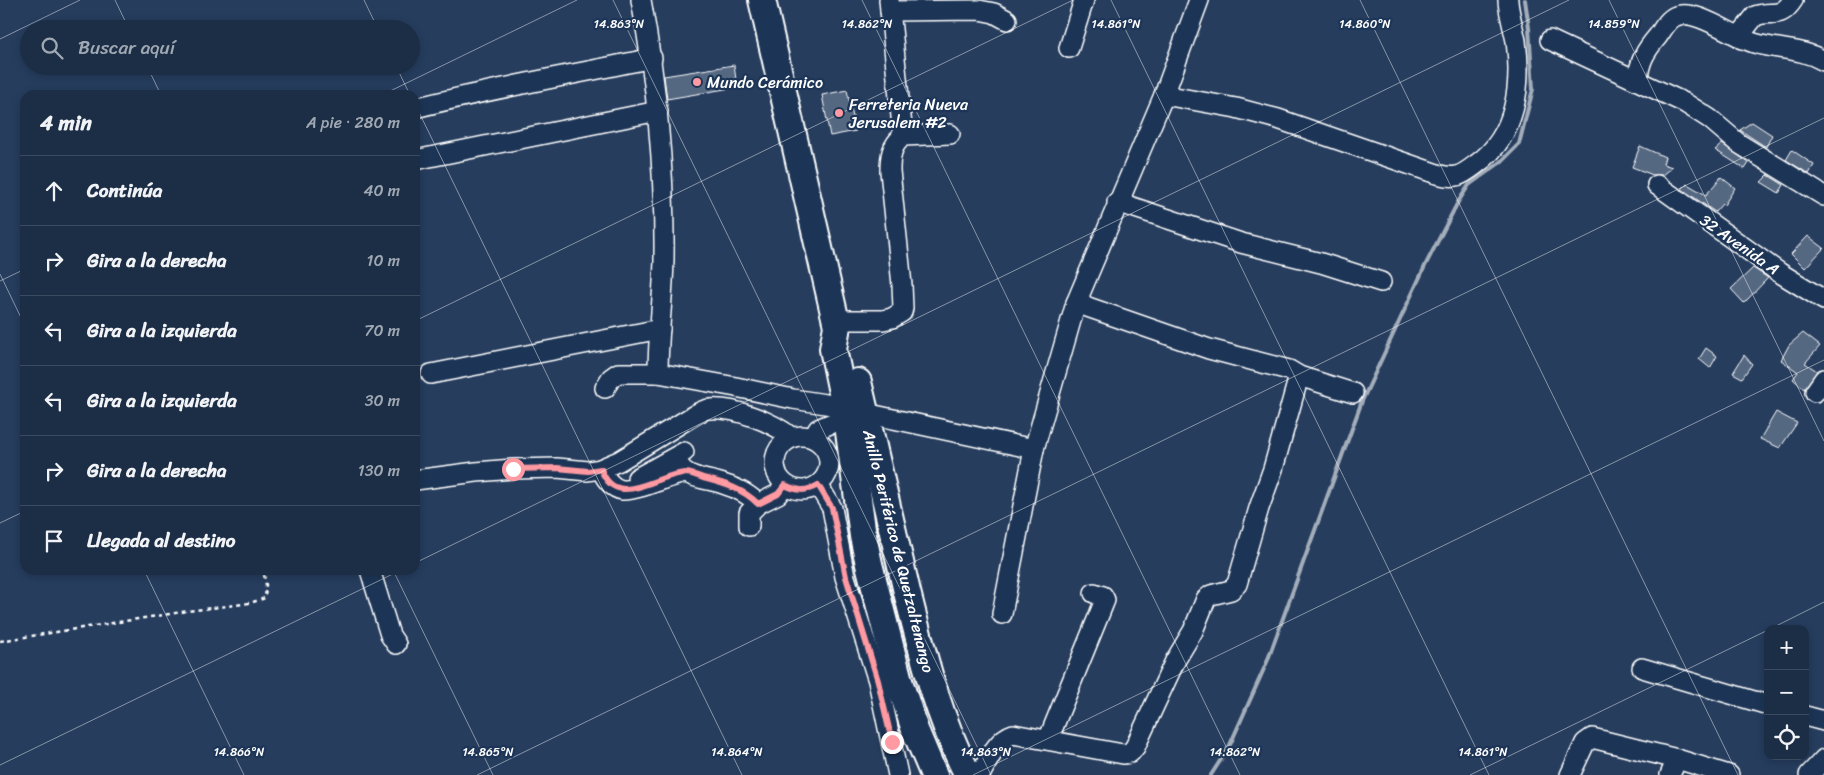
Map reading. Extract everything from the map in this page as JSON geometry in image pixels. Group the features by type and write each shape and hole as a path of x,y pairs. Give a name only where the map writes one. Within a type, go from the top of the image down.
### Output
{"highway":[{"name":"Anillo Periférico de Quetzaltenango","path":"762,0 836,323 833,349 893,534 934,693 945,727 968,775"},
{"name":"Anillo Periférico de Quetzaltenango","path":"853,412 857,495 869,564 899,681 915,730 934,775"}],"street":[{"path":"641,0 652,58 658,111 664,260 658,374"},
{"path":"1069,48 1084,0"},
{"path":"1002,614 1034,449 1076,303 1117,202 1164,95 1198,0"},
{"path":"1742,39 1744,30 1755,16 1765,13 1780,14 1788,8 1793,0"},
{"path":"1164,95 1236,108 1278,120 1437,174 1454,178 1473,167 1492,151 1505,134 1510,121 1516,92 1518,65 1512,20 1504,2"},
{"path":"903,136 889,5 978,10 1007,20"},
{"path":"1638,80 1639,65 1646,51 1670,20 1684,14 1694,16 1742,39 1813,54 1824,61"},
{"path":"1550,40 1638,80 1700,112 1738,143 1824,196"},
{"path":"420,107 470,94 566,77 652,58"},
{"path":"420,159 658,111"},
{"path":"836,323 883,320 892,318 902,312 902,285 890,161 894,146 903,136 950,134"},
{"name":"32 Avenida A","path":"1657,185 1780,273 1824,300"},
{"path":"1117,202 1241,243 1320,263 1382,282"},
{"path":"1076,303 1210,349 1289,370 1299,376 1353,393"},
{"path":"431,374 660,329"},
{"path":"604,388 618,373 658,374 736,387 1034,449"},
{"path":"980,775 1000,744 1013,734 1123,754 1130,752 1135,747 1175,662 1193,631 1206,599 1211,595 1231,590 1237,584 1259,508 1273,469 1299,376"},
{"path":"420,479 513,469 557,468 588,471 601,469 619,461 696,414 708,409 721,409 762,419 781,429 791,438"},
{"path":"813,438 818,429 853,412"},
{"path":"799,436 813,438 822,444 827,452 829,461 825,478 818,485 810,489 802,491 785,485 775,469 774,459 777,450 791,438 799,436"},
{"path":"601,469 606,479 620,490 626,490 683,464 752,497 758,504"},
{"path":"749,526 749,513 758,504 778,494 785,485"},
{"path":"818,485 832,508 846,577 878,681 898,775"},
{"path":"832,508 857,495"},
{"path":"372,575 390,635 396,644"},
{"path":"1048,740 1104,605 1103,596 1094,593"},
{"path":"858,653 860,625"},
{"path":"1642,668 1764,704"},
{"path":"1809,717 1824,721"},
{"path":"1570,775 1585,743 1592,738 1673,767 1729,775"},
{"path":"1809,775 1824,759"}],"path":[{"path":"0,641 188,611 250,604 264,598 266,585 264,575"}],"building":[{"name":"Mundo Cerámico","path":"734,65 737,87 667,99 664,76"},
{"name":"Ferreteria Nueva Jerusalem #2","path":"847,90 856,131 830,136 822,95"},
{"path":"1752,122 1772,135 1766,147 1740,130"},
{"path":"1722,144 1749,163 1745,169 1715,150"},
{"path":"1640,146 1665,157 1663,164 1672,167 1662,175 1653,175 1632,167"},
{"path":"1792,150 1814,165 1809,174 1786,160"},
{"path":"1768,175 1784,185 1779,193 1761,182"},
{"path":"1721,177 1735,188 1724,205 1722,204 1715,212 1682,189 1687,184 1706,195"},
{"path":"1808,236 1824,248 1805,268 1791,254"},
{"path":"1753,268 1768,278 1744,303 1731,289"},
{"path":"1803,333 1820,346 1805,363 1817,371 1804,389 1793,379 1798,372 1781,360 1789,345"},
{"path":"1706,348 1717,356 1710,368 1699,359"},
{"path":"1744,355 1752,364 1742,378 1733,373"},
{"path":"1776,412 1797,423 1780,448 1760,439"}],"waterway":[{"path":"1211,775 1229,747 1267,662 1362,401 1426,264 1458,202 1469,185 1501,162 1519,144 1533,89 1525,0"}],"place":[{"name":"Mundo Cerámico","path":"697,82"},
{"name":"Ferreteria Nueva Jerusalem #2","path":"839,113"}],"route":[{"path":"513,469 557,468 588,471 601,469 608,482 620,490 686,473 725,484 752,497 758,504 778,494 785,485 802,491 818,485 832,508 846,577 873,663 892,742"}]}
